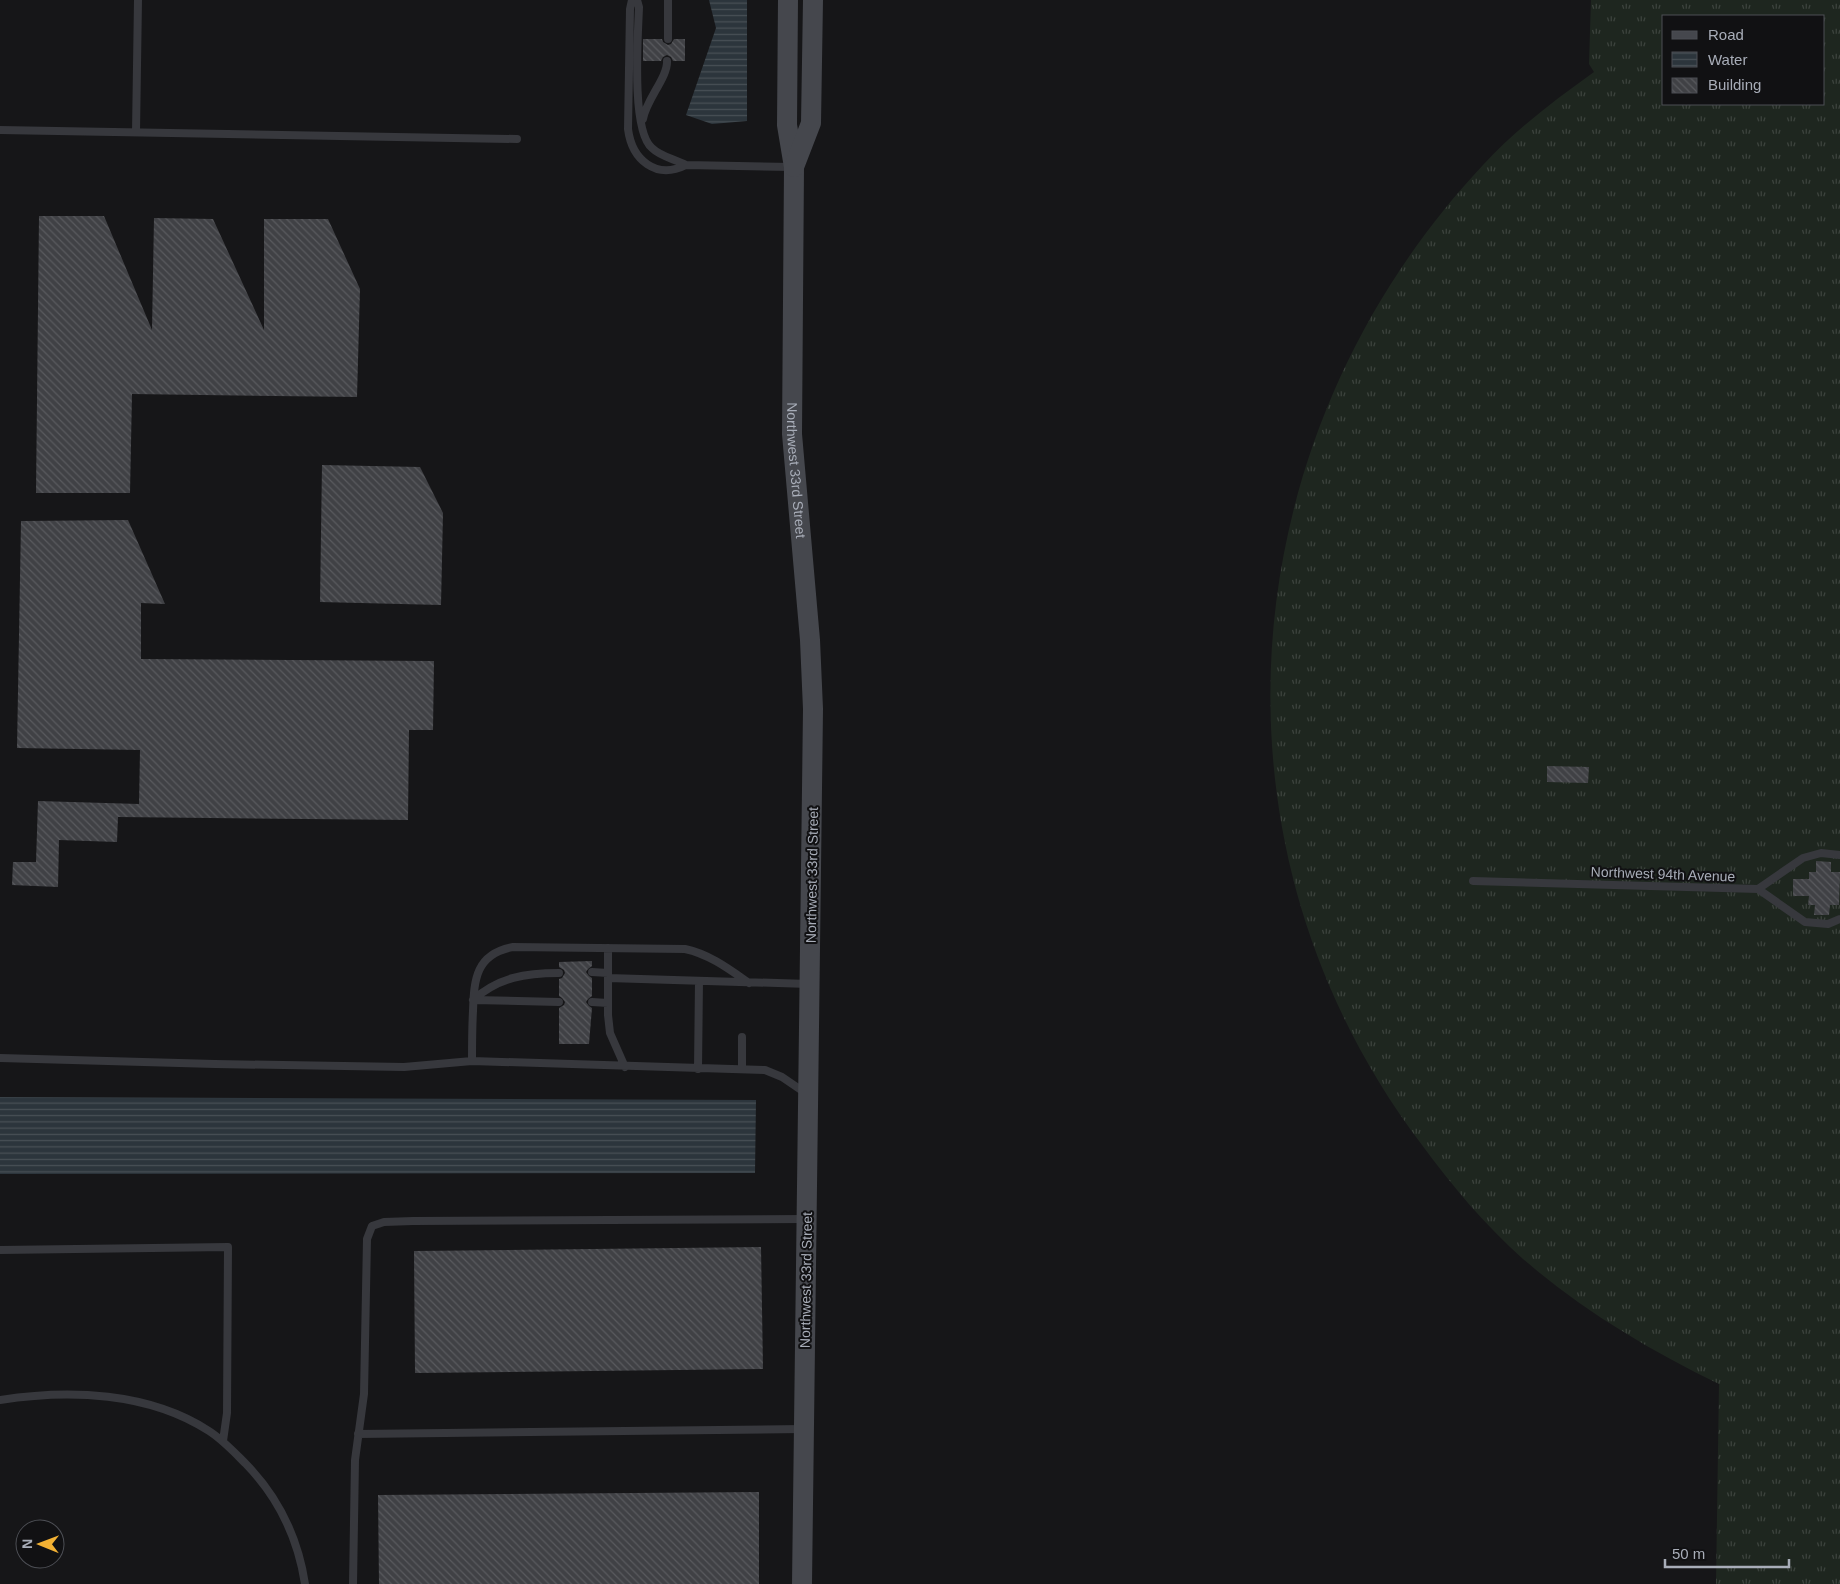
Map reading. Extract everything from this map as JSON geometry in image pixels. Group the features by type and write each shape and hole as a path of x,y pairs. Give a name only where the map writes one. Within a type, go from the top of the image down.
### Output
{"street":[{"name":"Northwest 33rd Street","path":"788,0 786,126 794,167 792,434 810,640 814,714 802,1584"},
{"name":"Northwest 33rd Street","path":"794,167 811,123 813,0"}],"lane":[{"path":"136,132 138,0"},
{"path":"632,0 630,9 628,129 629,140 640,158 654,168 674,171 686,166 794,167"},
{"path":"637,0 639,7 638,90 644,138 650,147 660,154 686,166"},
{"path":"668,0 668,39"},
{"path":"642,126 647,105 666,70 668,61"},
{"path":"0,130 517,139"},
{"path":"1840,855 1821,853 1803,858 1758,889 1805,922 1828,924 1840,918"},
{"name":"Northwest 94th Avenue","path":"1473,881 1758,889"},
{"path":"472,1061 475,980 478,970 484,961 502,949 513,947 676,948 693,950 718,962 749,983"},
{"path":"608,948 610,1033 625,1067"},
{"path":"473,1000 500,982 522,974 559,972"},
{"path":"592,972 608,976 699,981 811,984"},
{"path":"698,1069 699,981"},
{"path":"473,1000 559,1002"},
{"path":"592,1002 608,1003"},
{"path":"742,1037 742,1069"},
{"path":"0,1058 404,1068 472,1061 765,1070 774,1073 808,1095"},
{"path":"354,1584 354,1460 364,1394 368,1234 372,1226 413,1221 807,1219"},
{"path":"0,1250 228,1247 227,1413 222,1440"},
{"path":"0,1400 52,1396 120,1398 172,1413 208,1430 222,1440 256,1474 280,1510 295,1542 305,1584"},
{"path":"358,1434 804,1429"}],"green space":[{"path":"1591,0 1840,0 1840,1584 1716,1584 1719,1384 1617,1328 1545,1278 1482,1219 1422,1145 1349,1028 1300,904 1275,775 1272,644 1292,515 1334,390 1398,273 1483,165 1522,127 1594,72 1589,64"}],"water":[{"path":"709,0 747,0 747,121 712,124 686,115 716,28"},
{"path":"0,1097 756,1100 755,1173 0,1174"}],"building":[{"path":"643,39 662,39 668,45 674,39 685,39 685,61 673,61 667,55 661,61 643,61"},
{"path":"39,216 104,216 152,330 154,218 213,219 264,330 264,219 328,219 360,289 357,397 132,394 130,493 36,493"},
{"path":"322,465 420,467 443,513 441,605 320,602"},
{"path":"128,520 165,604 141,603 141,659 434,661 433,730 409,730 408,820 118,817 117,842 59,840 58,887 12,885 13,862 36,862 38,801 139,804 140,750 17,748 21,521"},
{"path":"1547,766 1589,767 1588,783 1547,782"},
{"path":"1816,861 1831,862 1831,872 1840,872 1839,905 1830,905 1829,915 1814,915 1815,905 1808,905 1809,896 1793,896 1793,879 1809,879 1809,872 1816,872"},
{"path":"592,961 592,966 586,972 592,978 592,996 586,1002 592,1008 589,1044 559,1044 559,1008 565,1002 559,996 559,979 565,973 559,967 559,962"},
{"path":"761,1247 763,1369 415,1373 414,1251"},
{"path":"759,1492 759,1584 379,1584 378,1495"}]}
